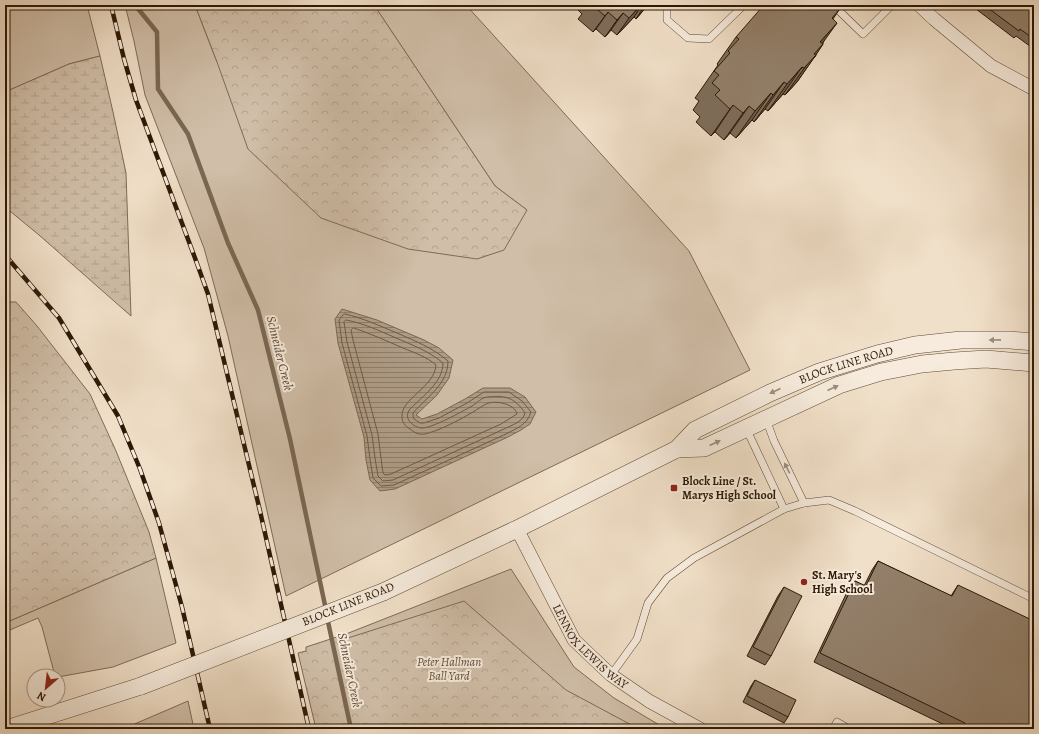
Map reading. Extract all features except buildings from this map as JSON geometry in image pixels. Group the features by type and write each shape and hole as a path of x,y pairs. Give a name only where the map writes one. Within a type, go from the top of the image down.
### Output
{"street":[{"path":"919,5 991,66 1034,89"},
{"name":"BLOCK LINE ROAD","path":"6,729 141,686 382,592 517,529 678,449 696,430 770,393 819,372 877,354 916,345 961,340 1010,340 1034,342"},
{"name":"BLOCK LINE ROAD","path":"678,449 704,448 839,385 881,372 922,364 954,361 986,359 1034,362"},
{"name":"LENNOX LEWIS WAY","path":"517,529 574,640 611,675 649,701 700,729"}],"lane":[{"path":"668,5 667,20 688,38 709,39 744,5"},
{"path":"833,5 863,34 892,5"},
{"path":"766,419 774,441 804,504"},
{"path":"746,428 784,509"},
{"path":"611,675 637,639 648,603 666,578 694,558 784,509 804,504 829,500 1034,599"},
{"path":"833,729 837,722 849,729"}],"green space":[{"path":"5,5 87,5 100,56 69,64 5,92"},
{"path":"125,5 195,5 217,62 527,210 495,186 374,5 466,5 689,251 750,370 286,596 228,336 204,248 145,95"},
{"path":"195,5 374,5 495,186 527,210 504,250 477,259 408,249 321,218 248,149"},
{"path":"100,56 126,173 131,316 5,207 5,92 69,64"},
{"path":"5,302 16,302 37,326 90,394 116,451 149,532 156,558 5,623"},
{"path":"156,558 176,643 113,667 66,676 66,668 53,668 42,627 38,618 5,632 5,623"},
{"name":"Peter Hallman Ball Yard","path":"511,569 574,667 614,698 666,729 484,729 367,671 346,634"},
{"name":"Peter Hallman Ball Yard","path":"464,601 566,690 639,729 316,729 298,653 306,651 306,647 346,634 348,638"},
{"path":"188,701 194,729 123,729"}],"water":[{"path":"342,309 377,320 424,340 439,348 453,360 449,378 437,395 416,415 422,419 437,414 483,388 510,388 525,397 536,412 530,424 508,437 395,489 380,491 370,480 364,437 338,343 335,319"}],"waterway":[{"name":"Schneider Creek","path":"135,5 157,32 158,89 188,134 228,243 258,310 290,439 326,610"},
{"name":"Schneider Creek","path":"327,617 351,729"}],"tram line":[{"path":"5,710 12,729"}],"railway":[{"path":"111,5 136,100 208,294 260,511 309,729"},
{"path":"5,255 59,318 118,416 140,469 159,523 182,607 210,729"}],"place":[{"name":"Block Line / St. Marys High School","path":"674,488"},
{"name":"St. Mary's High School","path":"804,582"}]}
